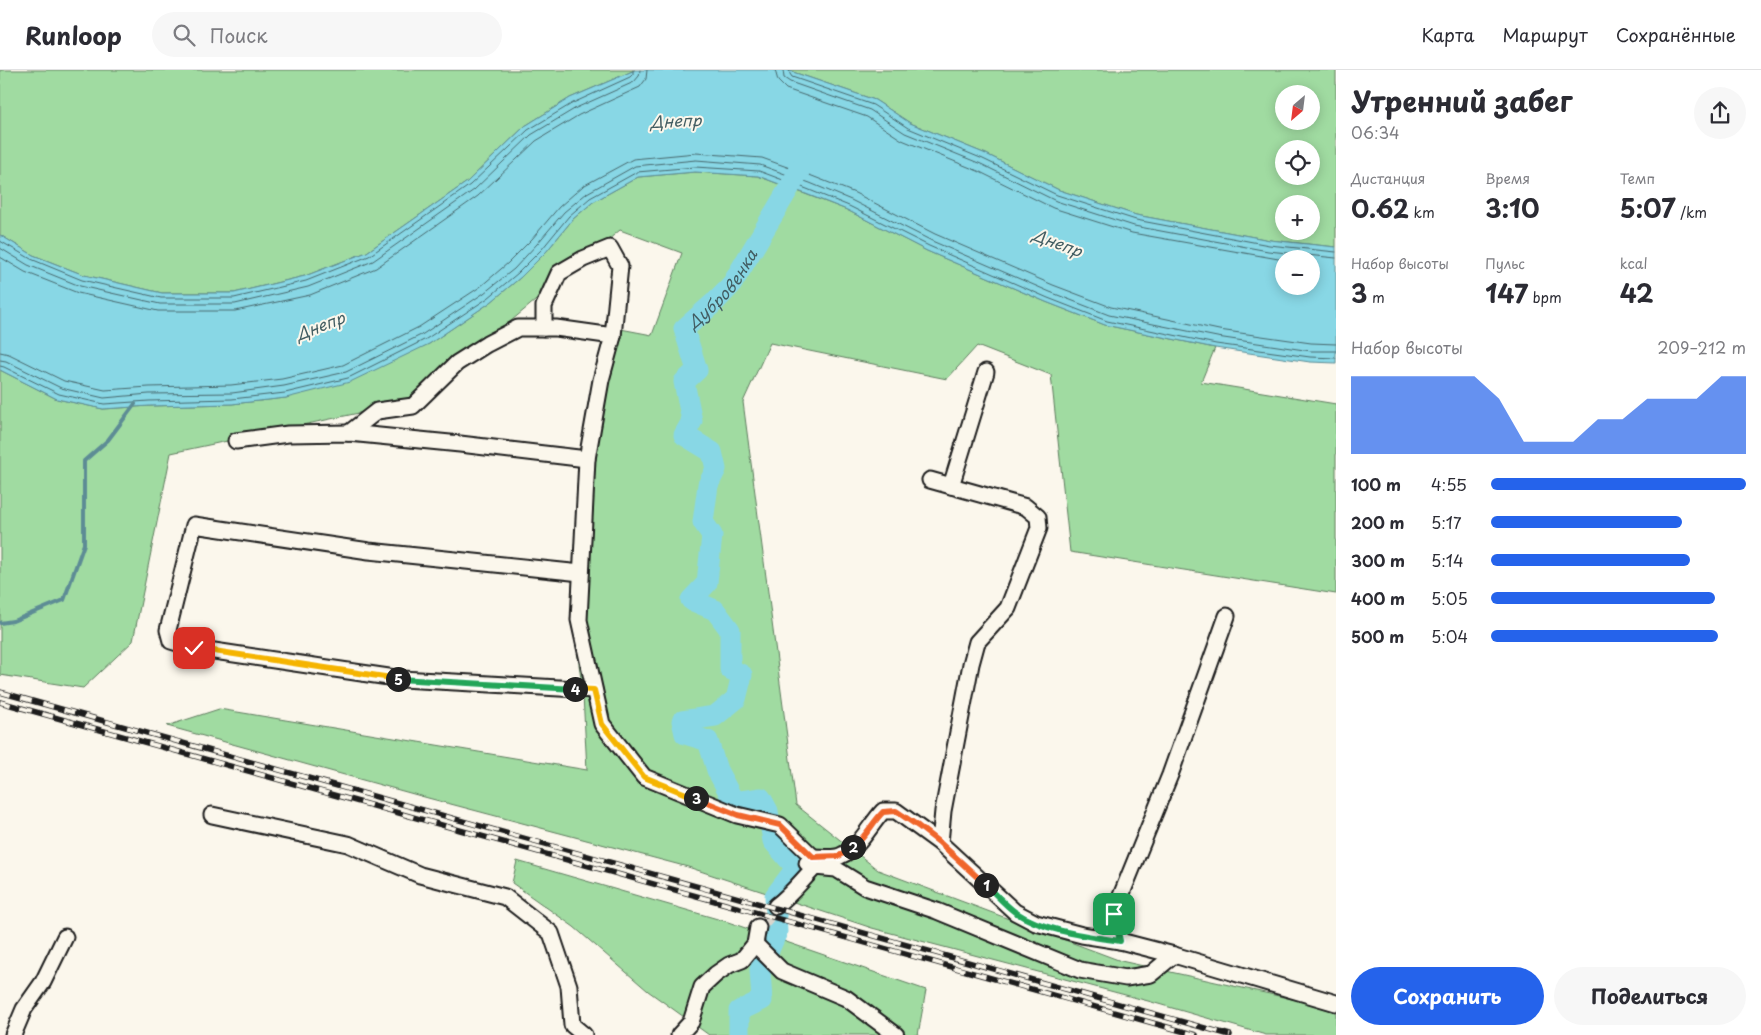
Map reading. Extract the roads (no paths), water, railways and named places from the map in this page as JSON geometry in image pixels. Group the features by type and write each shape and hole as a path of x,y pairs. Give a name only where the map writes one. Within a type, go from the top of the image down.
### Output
{"street":[{"path":"544,328 544,306 558,273 583,259 610,248 620,266 613,336 601,380 587,459 579,620 602,724 644,777 738,815 780,825 813,857"},
{"path":"349,433 377,411 413,406 457,364 518,328 556,328 613,336"},
{"path":"951,486 986,372"},
{"path":"236,441 288,434 349,433 587,459"},
{"path":"930,480 1026,507 1038,517 1039,528 1008,608 977,642 971,664 943,811 940,843"},
{"path":"581,572 369,551 194,525 168,630 171,641 194,648 402,679 594,690"},
{"path":"1120,941 1114,914 1170,775 1227,616"},
{"path":"800,882 804,866 813,857 839,856 855,846 883,812 896,811 940,843 1015,912 1036,923 1174,955 1336,1003"},
{"path":"212,815 348,844 420,875 505,897 551,933 569,986 572,1025 584,1035"},
{"path":"776,906 790,895 815,866 836,870 865,887 937,911 1080,970 1126,978 1152,974 1174,955"},
{"path":"679,1035 691,1022 702,987 729,964 742,960 755,944 758,927"},
{"path":"13,1035 24,1010 43,982 65,937"},
{"path":"755,944 782,971 846,998 896,1035"}],"water":[{"name":"Днепр","path":"635,70 787,70 875,100 910,123 986,154 1059,190 1136,215 1270,240 1336,247 1336,363 1310,362 1215,348 1105,325 927,251 847,210 758,176 695,172 638,177 593,202 573,219 546,252 521,277 491,302 429,344 350,382 286,398 232,404 103,409 57,399 0,370 0,235 33,255 84,275 162,293 234,293 305,276 367,252 467,182 525,126 570,98"}],"waterway":[{"name":"Дубровенка","path":"739,1035 739,1011 762,1000 760,970 777,932 775,896 796,868 773,841 768,811 761,798 734,802 717,770 708,741 685,734 682,721 715,716 736,699 742,675 730,669 730,630 715,610 691,600 707,583 712,535 703,522 708,485 716,469 712,452 684,435 692,421 684,382 697,370 684,329 732,284 804,163"},
{"path":"0,623 13,621 64,600 84,544 84,461 108,440 135,404"}],"tunnel":[{"path":"758,927 776,906"}],"railway":[{"path":"0,692 1230,1035"},
{"path":"0,702 1196,1035"}]}
